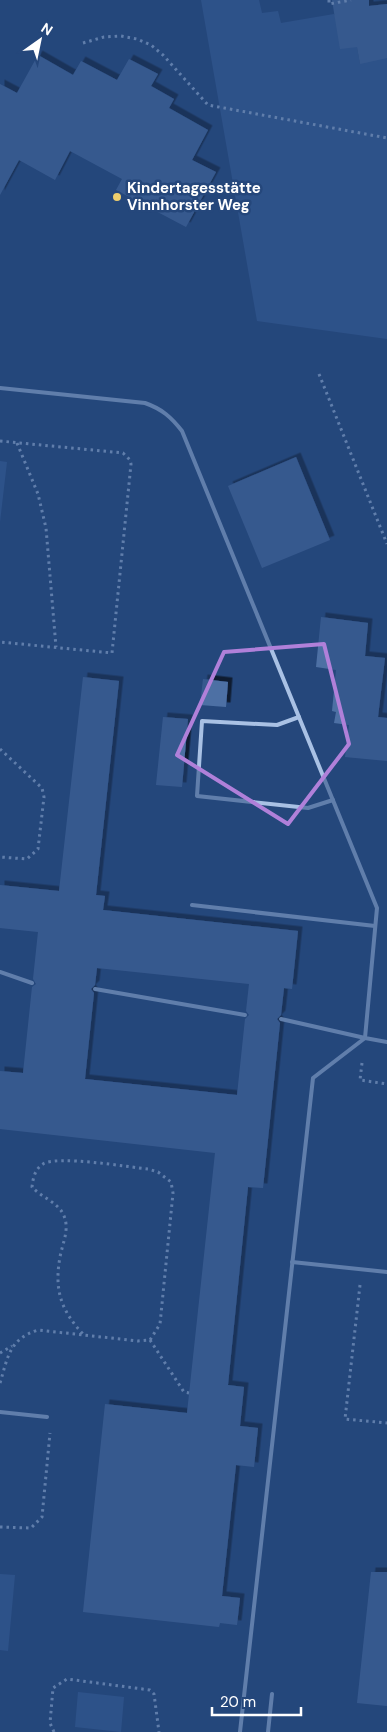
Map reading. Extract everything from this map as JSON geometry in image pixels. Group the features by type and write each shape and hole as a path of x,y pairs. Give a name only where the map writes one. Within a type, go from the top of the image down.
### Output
{"lane":[{"path":"0,388 145,404 158,408 172,418 182,430 377,908 365,1038 313,1078 240,1732"},
{"path":"299,717 277,725 202,721 197,796 308,808 333,800"},
{"path":"192,905 375,926"},
{"path":"0,972 32,983"},
{"path":"95,989 245,1015"},
{"path":"281,1019 387,1042"},
{"path":"292,1262 387,1272"},
{"path":"0,1412 47,1417"},
{"path":"268,1732 272,1694"}],"path":[{"path":"329,0 329,4 351,0"},
{"path":"83,43 104,37 121,36 137,39 163,55 208,105 387,138"},
{"path":"319,374 387,544"},
{"path":"0,441 123,453 130,460 112,654 0,642"},
{"path":"16,442 38,494 46,528 56,647"},
{"path":"0,749 37,782 44,797 38,849 27,858 0,857"},
{"path":"365,1038 360,1080 387,1084"},
{"path":"84,1335 70,1320 59,1294 60,1258 68,1227 61,1210 32,1187 33,1178 39,1167 54,1160 148,1169 158,1172 171,1182 173,1193 160,1324 150,1340"},
{"path":"361,1269 345,1418 387,1423"},
{"path":"0,1353 12,1346 24,1334 38,1330 138,1341 150,1340"},
{"path":"150,1340 184,1392 190,1393"},
{"path":"0,1383 12,1346"},
{"path":"0,1527 31,1528 42,1518 50,1436 47,1417"},
{"path":"54,1732 50,1723 53,1688 68,1679 150,1690 154,1694 159,1732"}],"highlighted area":[{"path":"324,644 349,744 288,824 177,755 224,652"}],"shaded area":[{"path":"201,0 259,0 262,13 278,11 281,23 334,14 357,47 360,64 387,40 387,339 257,321"},
{"path":"0,461 7,462 0,522"},
{"path":"0,1574 15,1575 8,1651 0,1650"},
{"path":"78,1692 124,1697 121,1732 75,1727"}],"building":[{"path":"332,0 369,0 369,6 387,4 387,58 360,64 357,47 340,49"},
{"path":"38,55 73,75 81,61 117,80 129,59 158,74 151,86 174,99 169,108 208,130 192,160 216,172 186,227 116,190 122,179 70,151 55,180 19,160 0,195 0,84 17,93"},
{"path":"296,457 330,540 262,568 228,486"},
{"path":"321,617 368,623 365,656 385,658 378,717 387,718 387,761 345,757 349,725 334,723 336,712 332,711 336,670 316,667"},
{"path":"83,677 119,681 96,895 105,896 103,910 298,931 292,989 284,988 281,1015 277,1019 280,1023 263,1188 248,1187 228,1385 244,1387 240,1426 258,1428 254,1467 236,1465 222,1596 240,1598 237,1625 220,1623 219,1627 83,1612 105,1404 187,1413 215,1153 0,1129 0,1071 23,1073 32,987 36,984 33,979 38,932 0,928 0,885 59,891","holes":["97,968 249,984 246,1011 249,1015 245,1019 237,1095 85,1079 94,993 91,989 95,985"]},
{"path":"203,679 228,682 226,707 200,705"},
{"path":"163,717 188,719 182,787 156,785"},
{"path":"371,1572 387,1572 387,1706 357,1703"}],"place":[{"name":"Kindertagesstätte Vinnhorster Weg","path":"117,197"}]}
